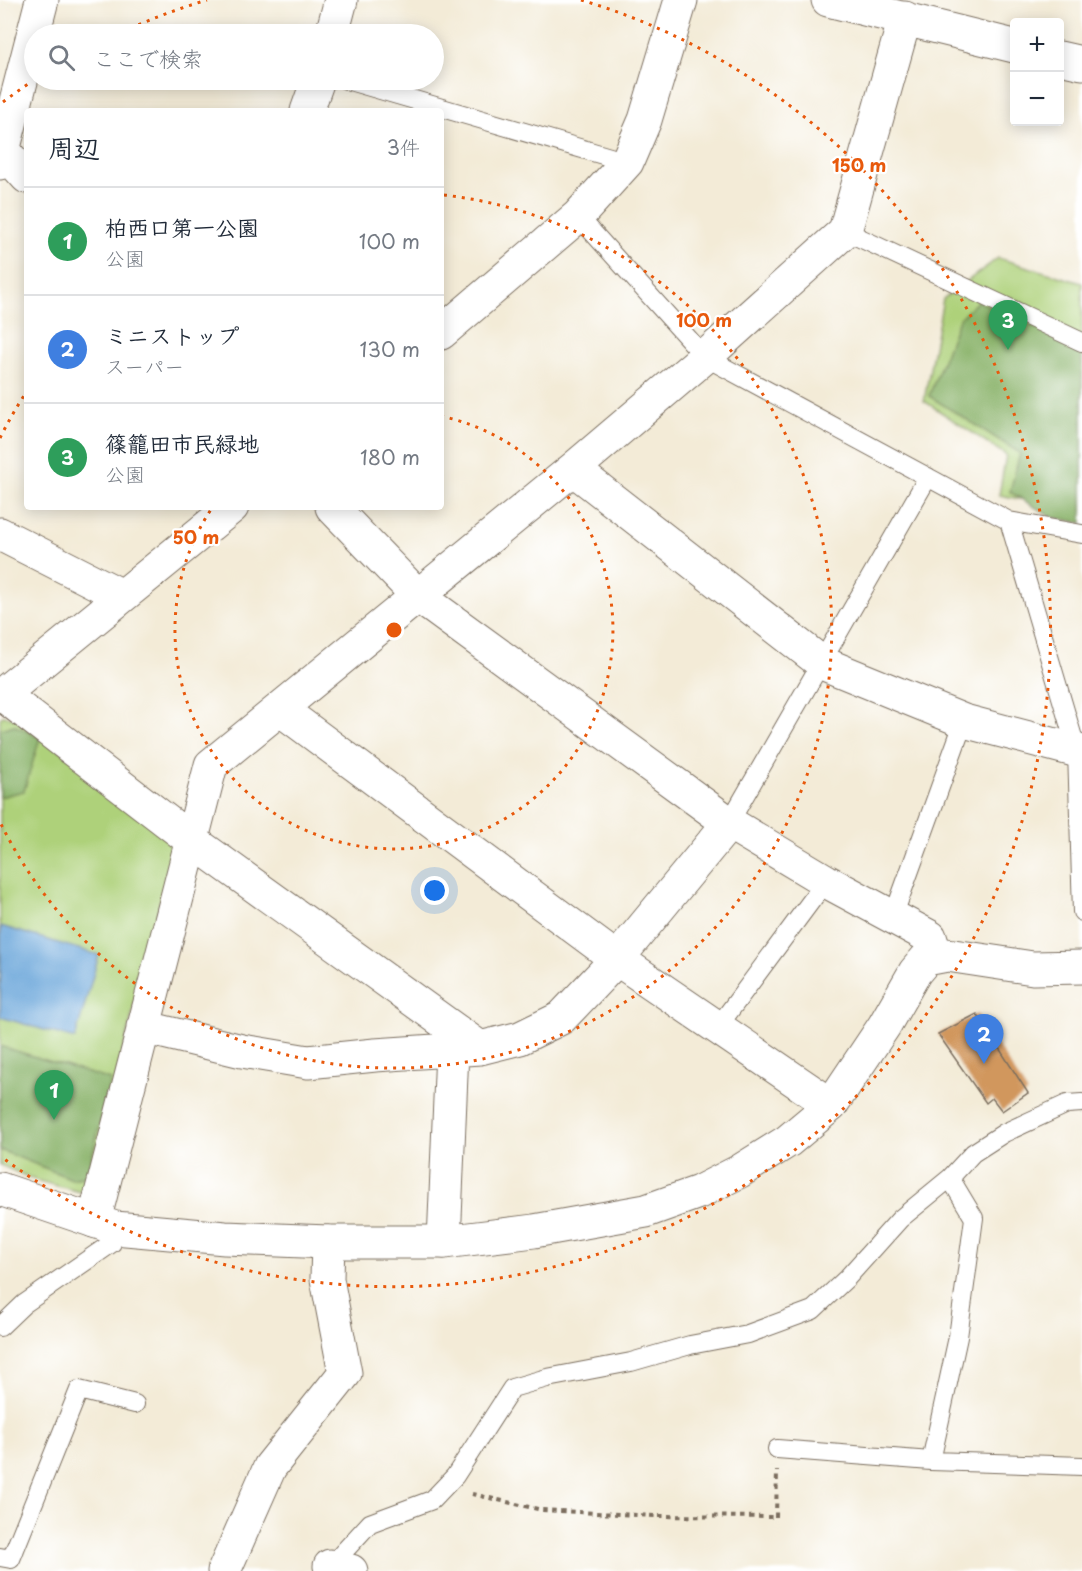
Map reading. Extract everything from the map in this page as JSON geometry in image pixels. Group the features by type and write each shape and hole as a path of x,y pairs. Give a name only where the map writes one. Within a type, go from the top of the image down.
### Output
{"street":[{"path":"36,24 42,0"},
{"path":"335,24 341,0"},
{"path":"444,330 579,216 627,162 645,120 681,0"},
{"path":"828,0 1010,45"},
{"path":"104,1224 143,1027 211,765 573,469 705,357 845,231 905,18"},
{"path":"1064,59 1082,63"},
{"path":"24,67 1,153 24,174"},
{"path":"308,108 314,90"},
{"path":"573,469 822,663 964,721 1079,751"},
{"path":"228,510 1,695 466,1050"},
{"path":"335,510 418,596 729,823 826,881 930,937 936,956"},
{"path":"0,534 122,596"},
{"path":"280,709 617,959 831,1105"},
{"path":"143,1027 242,1052 308,1062 375,1055 466,1050 520,1038 561,1018 617,959 729,823"},
{"path":"0,1189 104,1224 225,1238 328,1242 444,1242 646,1211 699,1192 740,1171 788,1141 831,1105 926,958 947,956 1033,968 1082,967"},
{"path":"444,1242 466,1050"},
{"path":"224,1571 270,1467 345,1373 327,1279 328,1242"}],"lane":[{"path":"380,90 442,108"},
{"path":"444,109 627,162"},
{"path":"579,216 705,357 1009,521 1082,534"},
{"path":"845,231 1082,342"},
{"path":"729,823 928,477"},
{"path":"1009,521 1079,751 1082,912"},
{"path":"893,917 964,721"},
{"path":"717,1028 826,881"},
{"path":"336,1569 370,1523 432,1500 455,1476 512,1388 547,1378 632,1362 690,1345 748,1334 813,1310 847,1278 900,1219 951,1178 973,1153 1004,1133 1067,1104 1082,1103"},
{"path":"931,1461 958,1337 974,1218 951,1178"},
{"path":"0,1327 24,1304 112,1243 104,1224"},
{"path":"0,1557 11,1559 79,1390 135,1404"},
{"path":"777,1449 931,1461 1082,1466"}],"path":[{"path":"465,1492 542,1510 654,1516 776,1517 777,1449"}],"green space":[{"path":"998,258 1082,283 1082,511 999,495 1006,455 924,401 943,299"},
{"path":"978,301 1082,349 1082,523 1051,517 1010,492 1020,453 929,396 959,319"},
{"path":"3,716 18,718 176,838 89,1188 80,1192 35,1180 0,1165 0,718"},
{"path":"14,725 40,738 24,791 0,797 0,729"},
{"path":"0,1046 111,1080 87,1176 72,1179 0,1150"}],"water":[{"path":"1,926 99,955 75,1039 0,1017"}],"building":[{"path":"977,1014 1028,1093 1002,1111 992,1098 986,1103 938,1034"}],"place":[{"name":"篠籠田市民緑地","path":"1008,350"},
{"name":"ミニストップ","path":"984,1064"},
{"name":"柏西口第一公園","path":"54,1120"}]}
